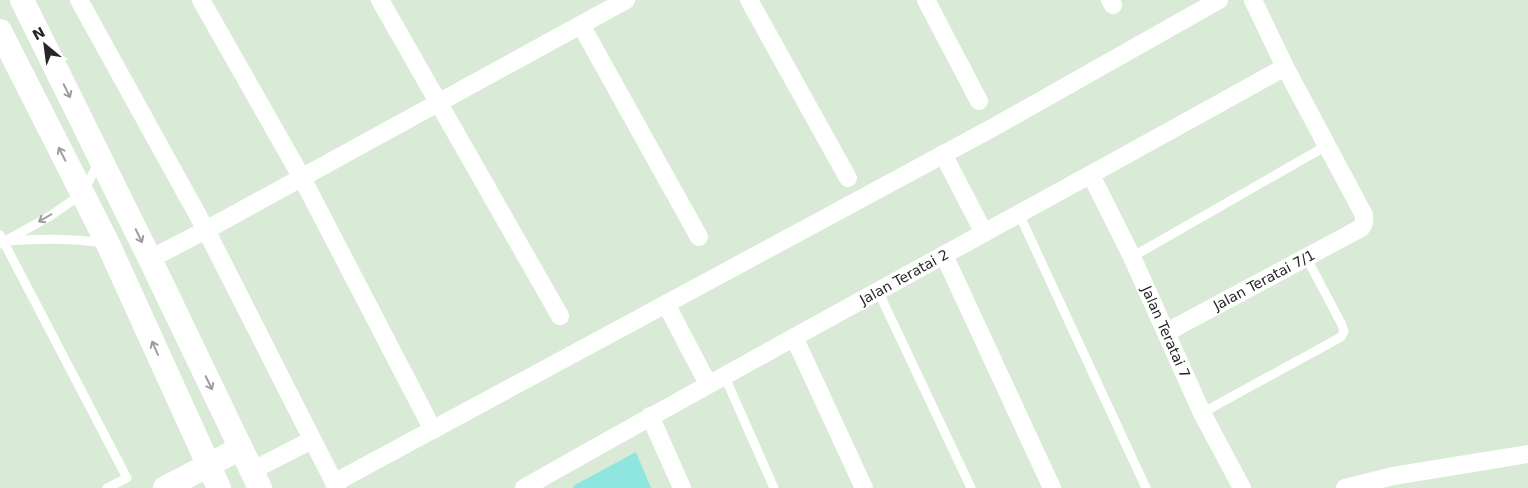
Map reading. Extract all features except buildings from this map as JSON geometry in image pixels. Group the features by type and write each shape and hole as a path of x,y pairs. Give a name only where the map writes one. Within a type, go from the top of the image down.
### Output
{"street":[{"path":"22,0 150,259 241,448 255,483 312,440"},
{"path":"79,0 206,230 335,486 433,430 943,154 1219,0"},
{"path":"201,0 302,178 433,430"},
{"path":"380,0 560,316"},
{"path":"150,259 626,0"},
{"path":"748,0 848,178"},
{"path":"926,0 979,101"},
{"path":"1253,0 1326,146"},
{"path":"581,26 698,237"},
{"path":"0,31 108,244 219,488"},
{"name":"Jalan Teratai 2","path":"524,488 545,482 650,416 1092,175 1285,67"},
{"name":"Jalan Teratai 7/1","path":"1167,332 1361,228 1364,223 1364,215 1326,146"},
{"path":"943,154 984,233"},
{"name":"Jalan Teratai 7","path":"1092,175 1167,332 1202,413 1242,488"},
{"path":"944,255 1052,488"},
{"path":"666,304 708,384"},
{"path":"794,337 864,488"},
{"path":"650,416 682,488"},
{"path":"165,488 241,448"},
{"path":"1345,488 1393,476 1528,454"}],"lane":[{"path":"1132,257 1326,146"},
{"path":"1,240 50,216 82,194 101,159"},
{"path":"1019,214 1146,488"},
{"path":"1,240 73,238 108,244"},
{"path":"1,240 127,478 107,488"},
{"path":"1202,413 1340,337 1344,331 1341,323 1306,257"},
{"path":"878,291 971,488"},
{"path":"724,375 774,488"}],"shaded area":[{"path":"636,452 651,488 574,488 573,486"}]}
